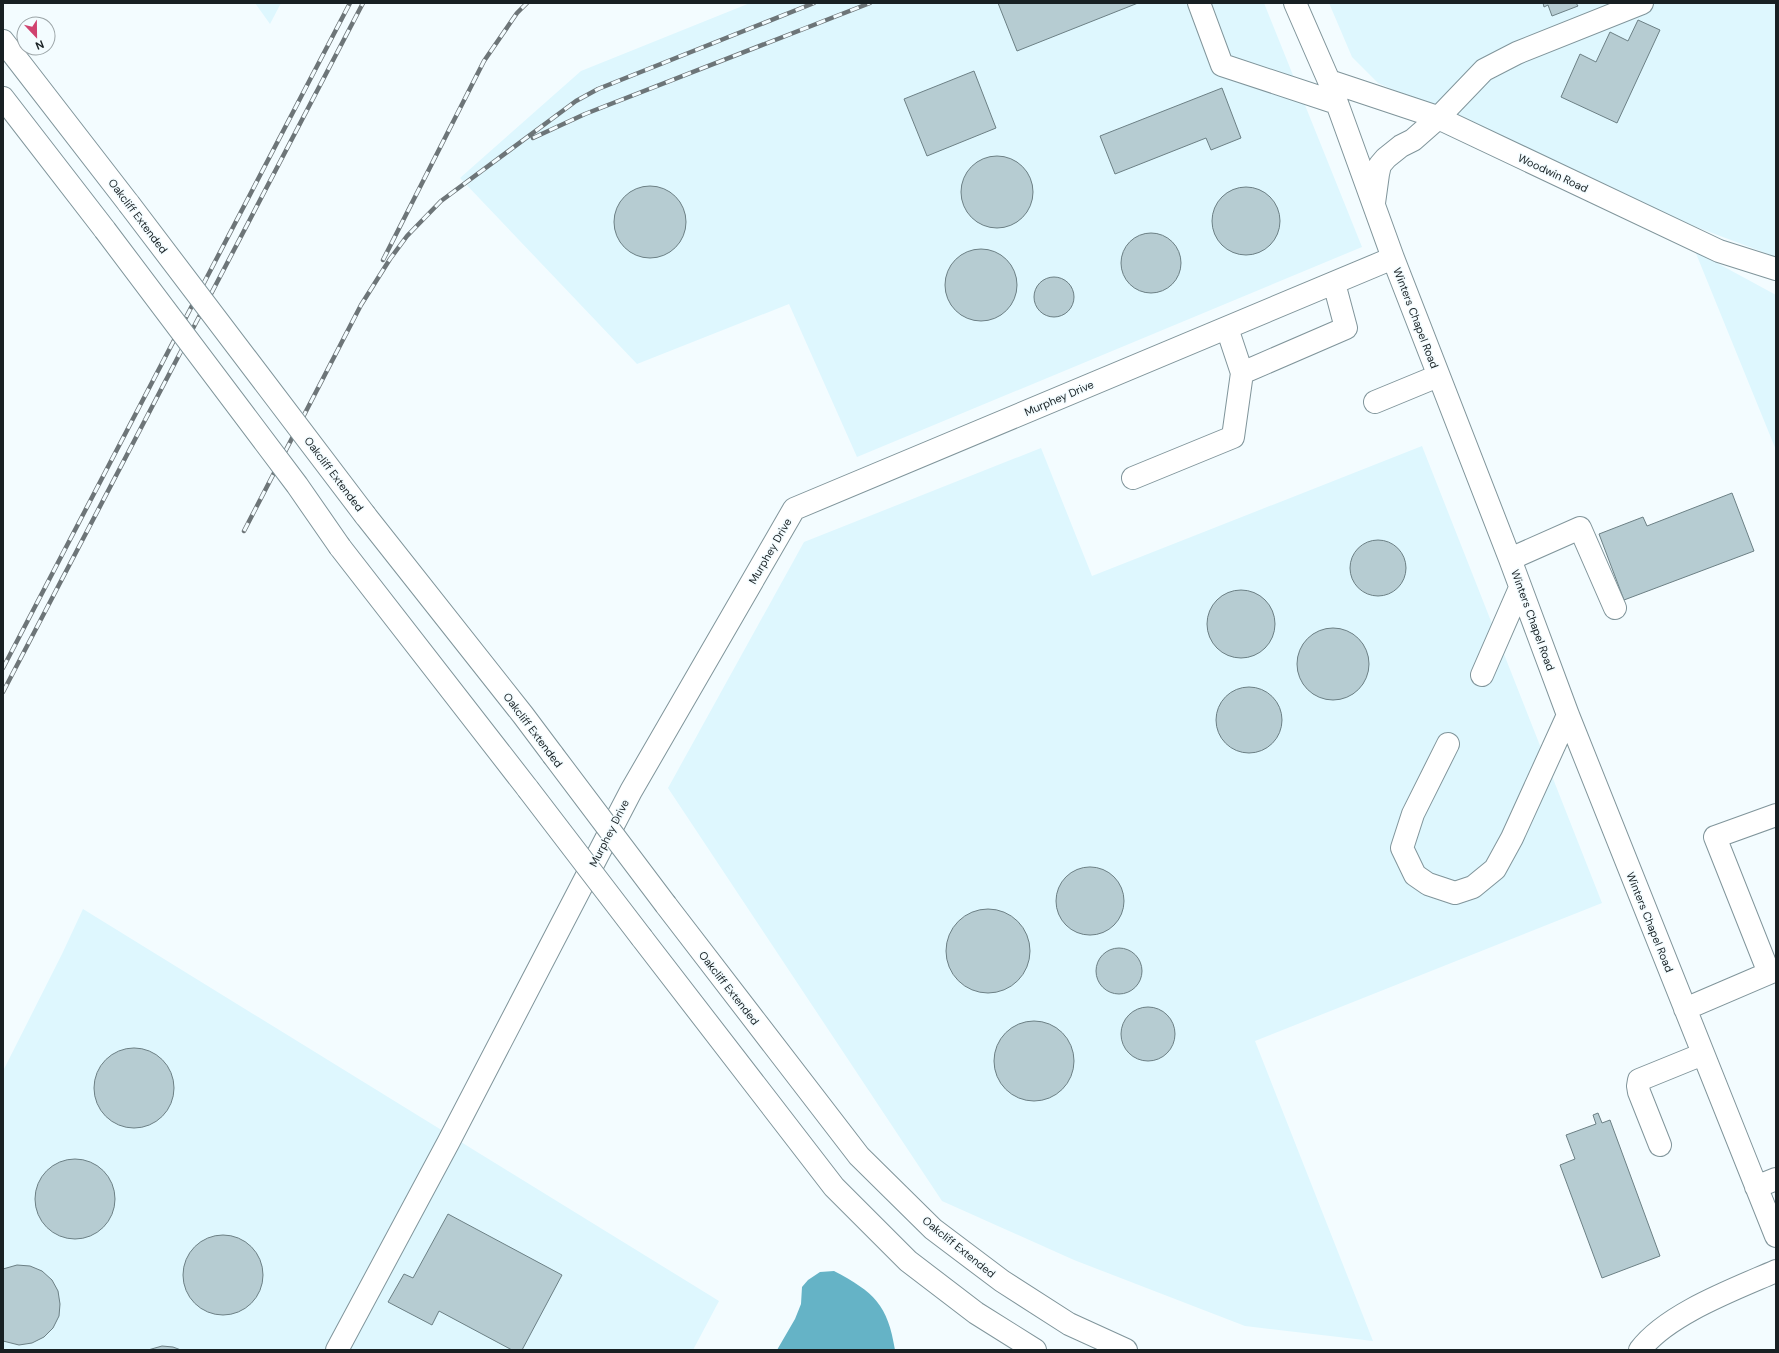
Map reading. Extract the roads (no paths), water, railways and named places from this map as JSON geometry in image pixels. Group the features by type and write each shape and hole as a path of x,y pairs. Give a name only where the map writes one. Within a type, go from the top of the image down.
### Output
{"main road":[{"path":"1199,3 1222,65 1337,103"},
{"name":"Winters Chapel Road","path":"1295,3 1329,81 1393,258 1510,559 1568,715 1776,1234"},
{"path":"1374,206 1380,165 1386,158 1401,146 1413,140 1438,118 1484,70 1517,53 1642,3"},
{"name":"Oakcliff Extended","path":"3,41 129,204 365,515 523,715 666,905 859,1156 933,1229 1002,1281 1062,1320 1126,1350"},
{"name":"Woodwin Road","path":"1329,81 1438,118 1719,251 1776,269"},
{"path":"3,98 105,230 297,485 340,547 834,1187 908,1260 976,1313 1035,1350"},
{"path":"3,117 24,125"},
{"name":"Murphey Drive","path":"337,1350 448,1143 631,791 794,509 1393,258"},
{"path":"1242,373 1346,328 1334,283"},
{"path":"1133,478 1233,438 1242,373 1227,328"},
{"path":"1375,402 1438,376"},
{"path":"1510,559 1580,528 1615,608"},
{"path":"1482,675 1520,588"},
{"path":"1448,744 1413,814 1402,848 1415,874 1428,884 1455,892 1473,887 1494,869 1512,838 1568,715"},
{"path":"1685,1009 1772,972 1715,837 1776,815"},
{"path":"1660,1145 1639,1092 1639,1080 1703,1054"},
{"path":"1756,1187 1776,1179"},
{"path":"1640,1350 1645,1343 1662,1329 1701,1304 1776,1271"}],"water":[{"path":"834,1271 869,1293 877,1302 888,1322 895,1350 777,1350 795,1319 801,1304 802,1287 808,1280 820,1272"}],"railway":[{"path":"3,668 350,3"},
{"path":"3,692 363,3"},
{"path":"383,260 484,61 517,13 527,3"},
{"path":"244,531 361,305 390,259 407,236 441,201 576,101 598,89 814,3"},
{"path":"533,138 585,114 870,3"}]}
